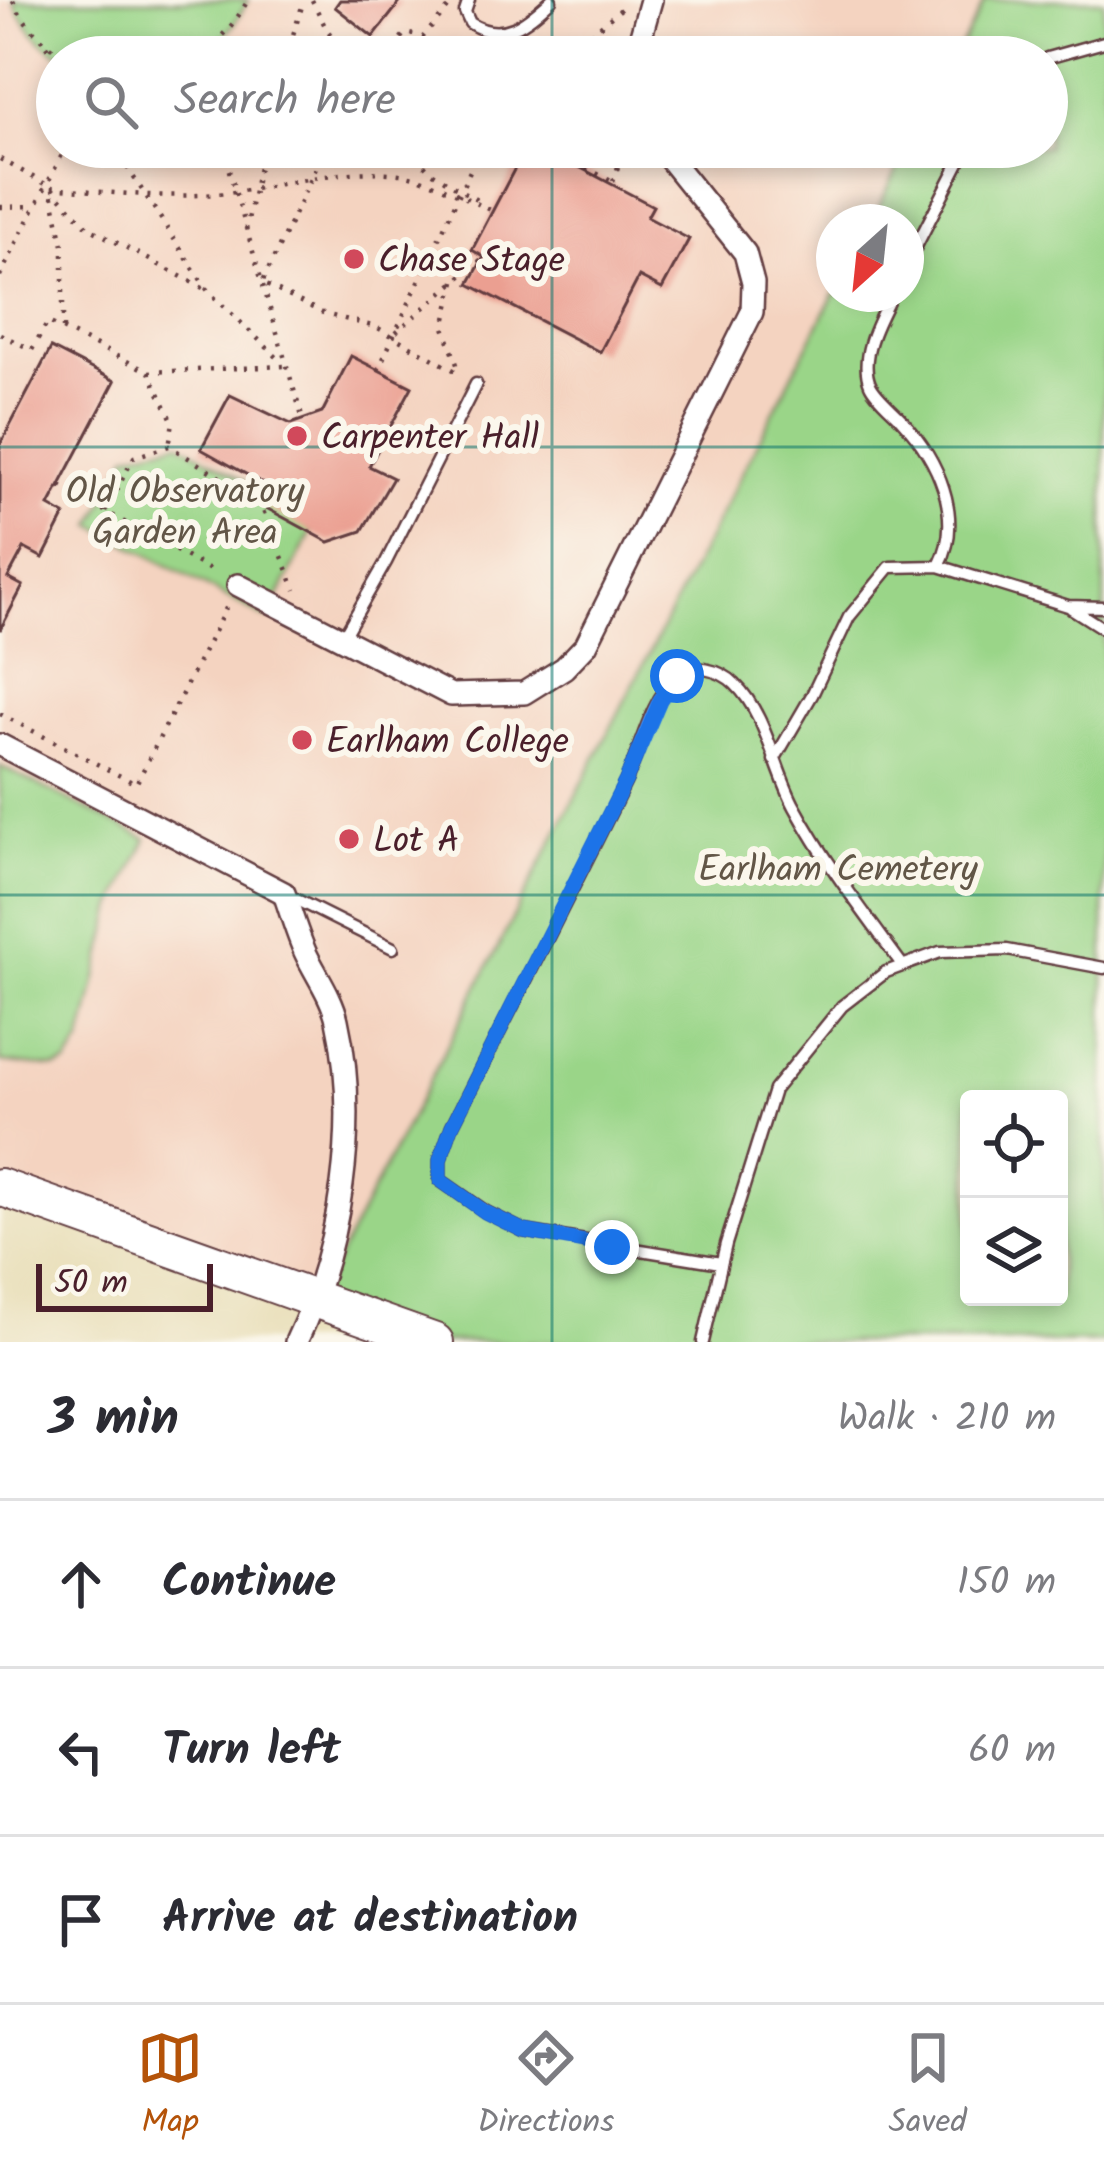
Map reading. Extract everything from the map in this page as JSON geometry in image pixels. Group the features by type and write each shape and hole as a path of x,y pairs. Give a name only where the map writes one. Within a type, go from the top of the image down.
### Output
{"main road":[{"path":"0,1188 435,1342"}],"street":[{"path":"641,36 652,0"},
{"path":"238,585 451,695 524,693 564,668 586,645 752,312 753,284 745,253 677,168"},
{"path":"0,746 284,893 303,949 337,1017 347,1121 341,1195 316,1301 296,1342"}],"lane":[{"path":"469,0 465,13 470,22 496,34 530,20 551,0"},
{"path":"1068,52 1104,42"},
{"path":"924,231 956,168"},
{"path":"884,312 868,349 870,384 925,446 946,497 951,543 939,566"},
{"path":"341,639 386,562 476,384"},
{"path":"775,760 849,617 890,567 939,566 1068,606 1104,629"},
{"path":"1068,606 1104,607"},
{"path":"721,1263 524,1231 485,1212 440,1180 440,1160 452,1126 626,780 660,700 677,676 692,668 707,669 734,683 756,716 792,802 825,861 903,966"},
{"path":"284,893 393,948"},
{"path":"703,1342 721,1263 774,1090 842,1006 886,972 940,952 1007,950 1104,968"}],"path":[{"path":"13,0 39,36"},
{"path":"223,36 248,0"},
{"path":"294,36 308,0"},
{"path":"308,0 332,36"},
{"path":"588,36 631,0"},
{"path":"424,36 454,2"},
{"path":"1,161 48,186 89,228 208,291"},
{"path":"0,276 56,168"},
{"path":"128,168 208,291 286,366"},
{"path":"228,168 302,420"},
{"path":"246,232 259,168"},
{"path":"262,284 316,168"},
{"path":"48,186 146,196 235,192 312,175 362,171 405,174 458,192 493,211 427,168"},
{"path":"378,370 470,168"},
{"path":"585,168 612,183 617,168"},
{"path":"48,186 63,245 63,329"},
{"path":"0,207 34,206"},
{"path":"392,336 484,256"},
{"path":"455,281 444,327 460,374"},
{"path":"262,284 325,314 376,327 476,384"},
{"path":"0,334 32,350 48,322 149,372 286,366"},
{"path":"149,372 172,422 170,446"},
{"path":"104,513 134,457 170,446 259,501 310,623"},
{"path":"0,714 136,784 238,585 60,486"}],"shaded area":[{"name":"Earlham College","path":"0,0 985,0 967,36 36,36 36,168 898,168 880,204 816,204 816,312 825,312 316,1301 0,1187"}],"green space":[{"path":"13,0 248,0 223,36 37,36"},
{"name":"Earlham Cemetery","path":"985,0 1104,0 1104,1342 435,1342 316,1301 825,312 924,312 924,204 880,204 898,168 1068,168 1068,36 967,36"},
{"name":"Old Observatory Garden Area","path":"179,442 316,523 267,619 93,525 128,454"},
{"path":"0,766 147,839 114,907 82,1041 68,1064 56,1068 0,1062"}],"building":[{"path":"340,0 402,0 374,36 335,7"},
{"path":"515,168 581,168 653,206 647,217 689,239 662,289 639,277 600,352 469,284 484,257 472,250"},
{"path":"51,348 115,381 49,506 65,515 43,558 24,548 8,578 23,586 0,630 0,445"},
{"name":"Carpenter Hall","path":"351,356 412,387 369,466 393,478 362,531 329,542 266,508 276,491 201,449 230,395 291,424 322,413"}],"place":[{"name":"Chase Stage","path":"354,259"},
{"name":"Carpenter Hall","path":"297,436"},
{"name":"Earlham College","path":"302,740"},
{"name":"Lot A","path":"349,839"}],"route":[{"path":"612,1247 524,1231 485,1212 440,1180 440,1160 452,1126 626,780 660,700 677,676"}]}
